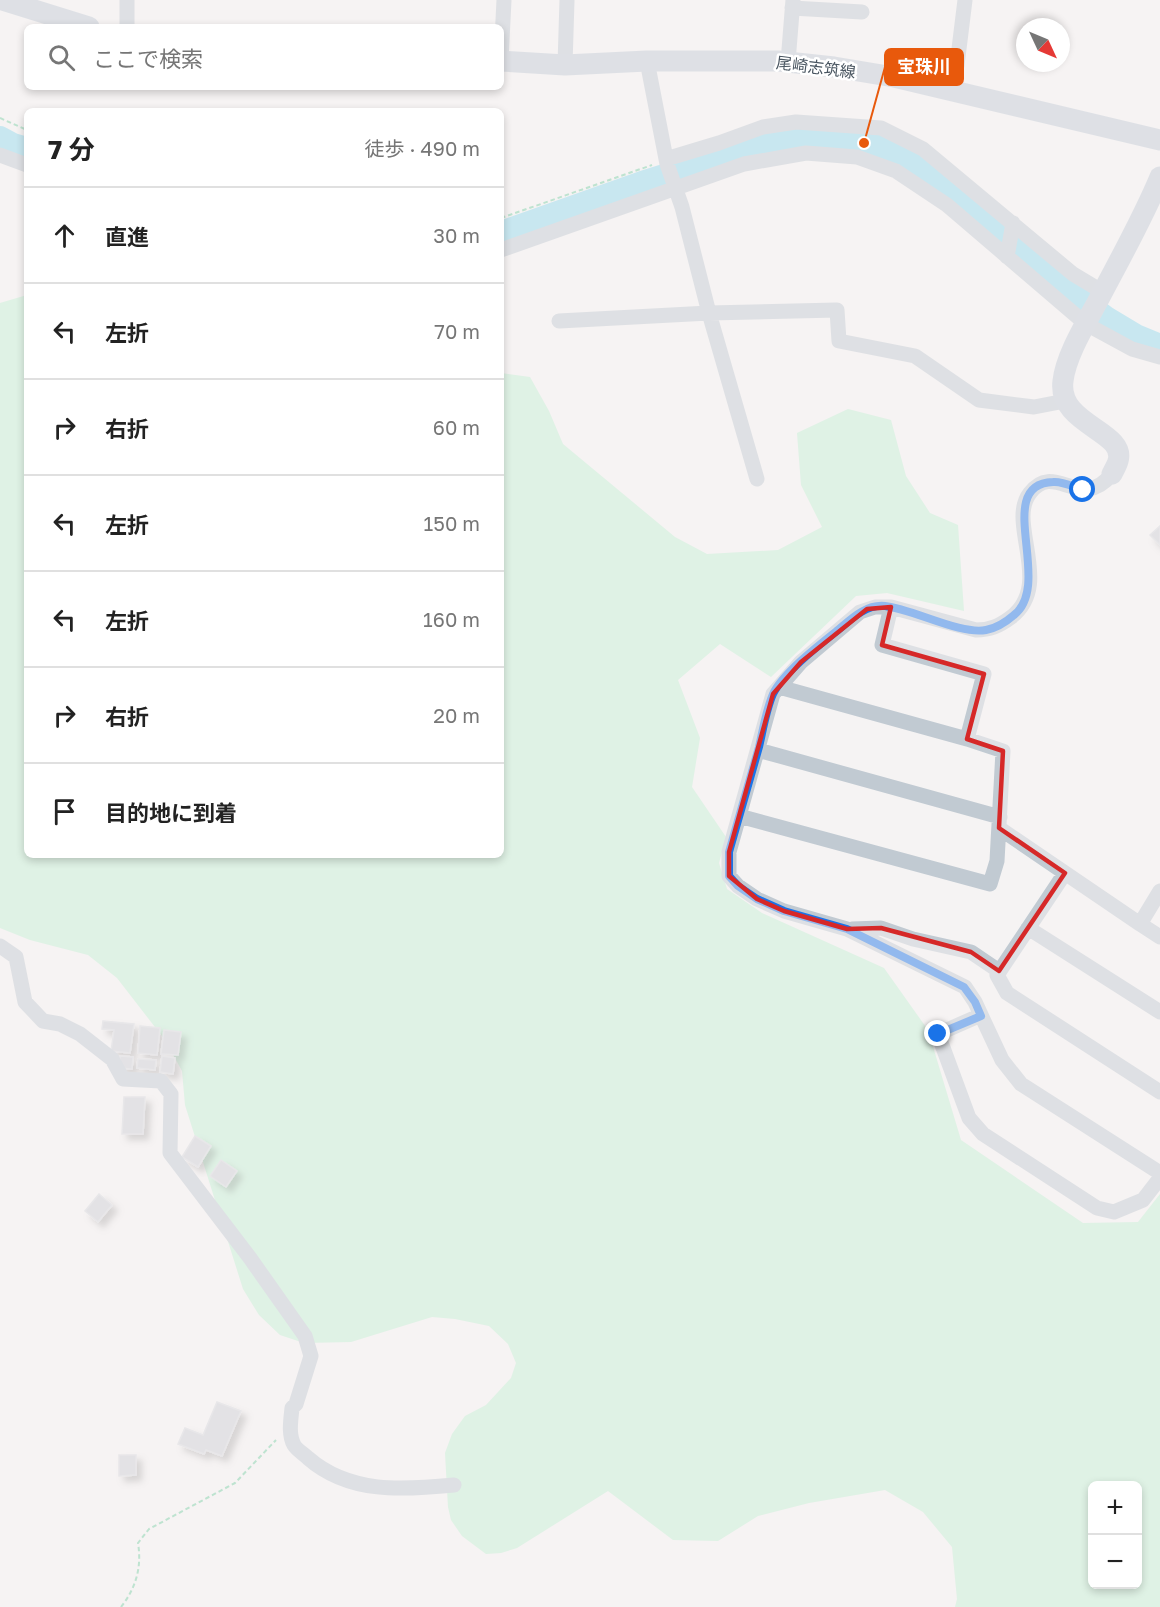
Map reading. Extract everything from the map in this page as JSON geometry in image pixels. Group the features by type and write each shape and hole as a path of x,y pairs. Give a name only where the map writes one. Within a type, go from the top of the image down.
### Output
{"main road":[{"path":"2,0 79,24"},
{"name":"尾崎志筑線","path":"504,61 565,65 647,61 788,62 834,67 951,91 1160,140"},
{"path":"1112,474 1119,461 1119,450 1108,438 1076,416 1065,401 1062,381 1070,357 1087,321 1140,223 1160,177"}],"street":[{"path":"127,0 127,24"},
{"path":"503,24 504,0"},
{"path":"565,65 567,0"},
{"path":"951,91 957,65 965,0"},
{"path":"788,62 793,4 862,12"},
{"path":"647,61 666,161 682,207 756,479"},
{"path":"666,161 763,127 796,122 880,128 923,149 1101,294"},
{"path":"504,249 744,164 807,153 857,157 896,171 947,205 1087,321 1132,349 1160,357"},
{"path":"0,155 24,164"},
{"path":"1007,256 1013,223"},
{"path":"559,321 709,313 837,310 839,341 915,357 973,397 1034,407 1065,401"},
{"path":"1112,474 1093,489 1083,490 1065,483 1052,482 1035,487 1030,493 1023,508 1029,587 1017,613 999,626 987,630 967,629 891,607 876,607 860,612 801,662 773,694 729,852 728,863 729,876 738,886 757,899 784,911 847,929 958,982 975,1002 1002,1060 1021,1084 1160,1173"},
{"path":"891,607 882,645 984,674 967,739"},
{"path":"739,816 990,884 997,861 1003,751 779,687"},
{"path":"758,750 1000,823 1065,873 1160,937"},
{"path":"1065,873 997,975 1007,993 1160,1092"},
{"path":"1140,924 1160,891"},
{"path":"847,929 881,928 913,939 971,952 999,971"},
{"path":"1028,928 1160,1012"},
{"path":"0,946 16,957 25,1002 43,1021 60,1024 80,1034 112,1059 123,1079 161,1081 171,1094 170,1153 250,1258 305,1336 311,1356 300,1394 292,1408 291,1435 295,1446 320,1469 350,1481 381,1489 454,1485"},
{"path":"981,1016 938,1034 969,1119 983,1134 1096,1208 1114,1212 1143,1200 1160,1178"}],"path":[{"path":"0,118 24,129"},
{"path":"504,217 666,161"},
{"path":"121,1607 132,1594 140,1554 138,1543 148,1529 234,1483 276,1441 280,1432"}],"highlighted area":[{"path":"891,607 882,645 984,674 967,739 1003,751 999,828 1065,873 999,971 971,952 881,928 847,929 784,911 757,899 729,876 729,852 773,694 801,662 867,609"}],"green space":[{"path":"24,296 24,858 504,858 504,373 530,377 549,411 563,444 675,537 707,554 778,550 822,527 801,485 797,433 848,409 891,420 906,476 930,513 958,525 964,611 887,593 856,596 771,677 720,644 678,680 700,738 692,787 726,837 719,863 727,889 762,913 884,968 928,1030 961,1140 1083,1223 1138,1222 1160,1194 1160,1607 955,1607 957,1599 952,1547 923,1512 885,1490 809,1503 758,1516 718,1541 673,1540 608,1491 517,1548 501,1553 486,1554 462,1536 451,1520 448,1507 445,1453 452,1434 465,1416 486,1405 511,1378 516,1363 508,1344 489,1326 432,1317 351,1342 304,1343 280,1335 259,1315 243,1289 185,1105 182,1071 165,1040 117,978 88,955 30,940 0,928 0,303"}],"building":[{"path":"1160,526 1160,545 1150,535"},
{"path":"103,1021 134,1024 130,1053 111,1051 114,1030 102,1029"},
{"path":"140,1026 160,1028 157,1055 138,1053"},
{"path":"164,1030 181,1032 178,1055 161,1054"},
{"path":"120,1056 133,1057 132,1069 119,1068"},
{"path":"162,1056 175,1058 173,1074 160,1072"},
{"path":"138,1059 156,1060 155,1070 137,1068"},
{"path":"124,1097 145,1097 143,1134 122,1134"},
{"path":"195,1136 211,1146 198,1167 182,1157"},
{"path":"221,1160 237,1171 226,1187 210,1176"},
{"path":"99,1194 112,1205 98,1222 85,1211"},
{"path":"217,1402 241,1411 222,1456 206,1450 204,1454 178,1444 185,1428 203,1435"},
{"path":"119,1455 136,1455 136,1475 119,1476"}],"waterway":[{"path":"504,232 642,183 766,144 804,137 864,143 881,147 907,160 987,220 1065,287 1106,318 1136,336 1160,346"},
{"path":"0,138 24,148"}],"place":[{"name":"宝珠川","path":"864,143"}],"route":[{"path":"938,1034 981,1016 975,1002 964,987 958,982 847,929 784,911 757,899 738,886 729,876 729,852 773,694 801,662 860,612 876,607 891,607 967,629 987,630 999,626 1017,613 1029,587 1024,502 1035,487 1043,483 1060,482 1083,490"}]}
